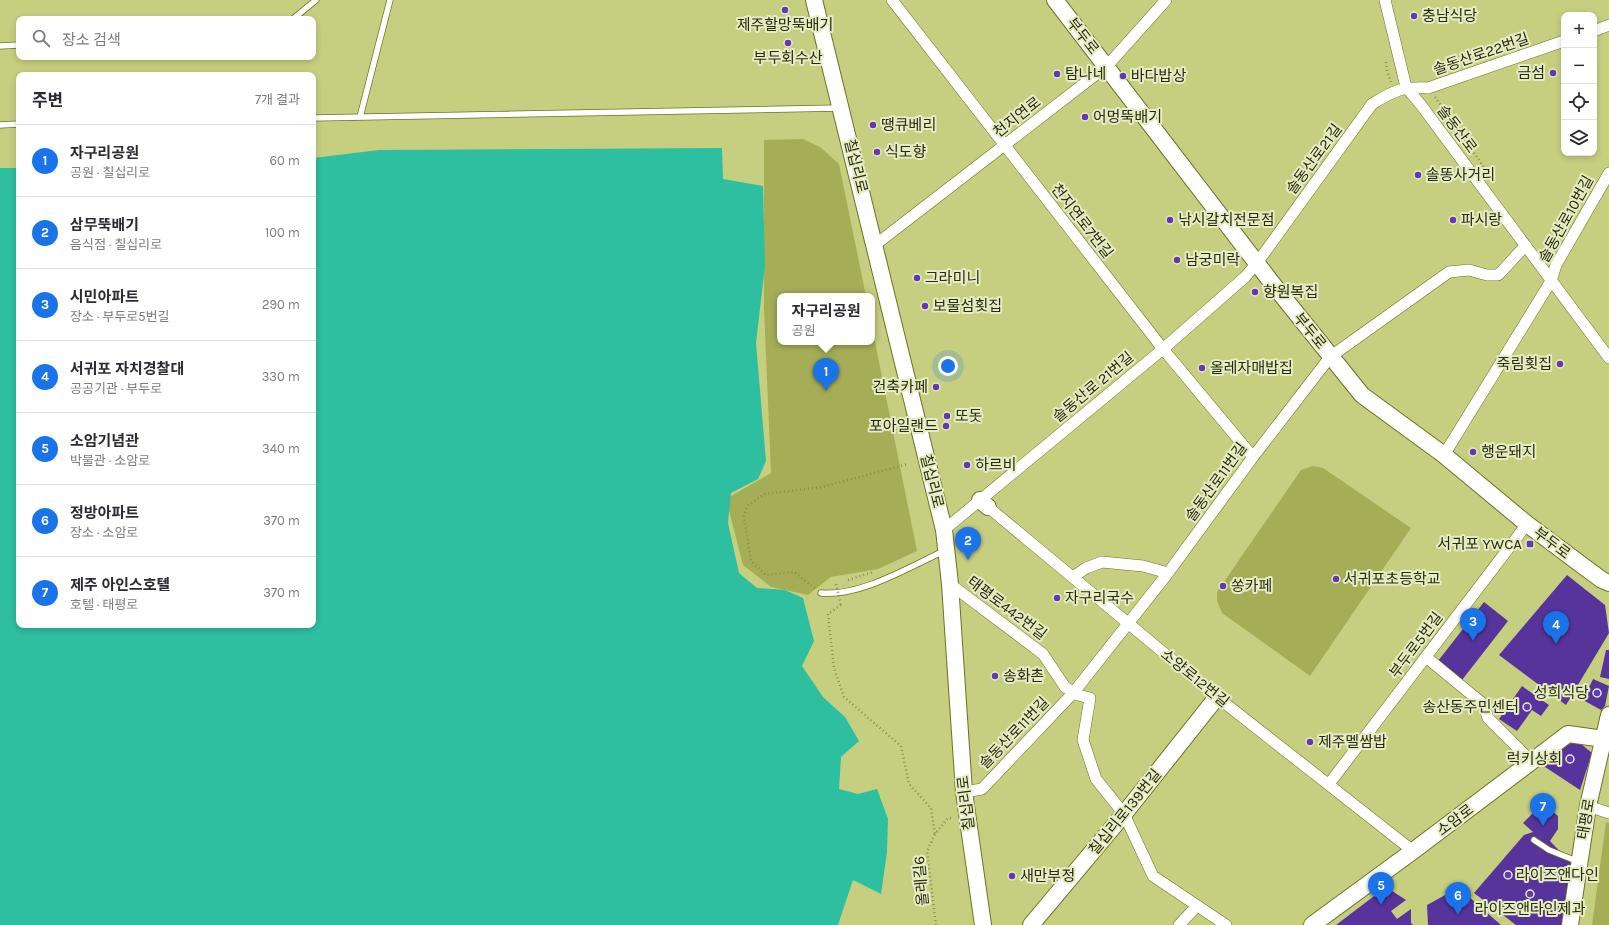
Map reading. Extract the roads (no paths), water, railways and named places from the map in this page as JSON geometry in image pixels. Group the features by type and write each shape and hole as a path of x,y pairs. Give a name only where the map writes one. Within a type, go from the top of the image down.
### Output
{"street":[{"name":"천지연로7번길","path":"892,0 1163,349 1253,457"},
{"name":"부두로","path":"1055,0 1330,357 1362,395 1444,455 1527,524 1602,580 1609,582"},
{"name":"천지연로","path":"875,245 1107,66 1166,0"},
{"name":"솔동산로","path":"1385,0 1406,88 1421,105 1609,358"},
{"name":"칠십리로","path":"817,2 841,108 944,530 950,584 964,792 982,925"},
{"path":"1597,29 1609,25"},
{"name":"솔동산로22번길","path":"1406,88 1428,88 1561,42"},
{"name":"솔동산로21길","path":"1257,263 1372,104 1388,94 1406,88"},
{"name":"솔동산로10번길","path":"1551,281 1556,265 1609,173"},
{"name":"솔동산로11번길","path":"964,792 982,789 1074,692 1168,573 1253,457 1330,357 1449,272 1469,270 1486,275 1498,275 1526,246"},
{"name":"솔동산로 21번길","path":"944,530 984,504 1245,277 1257,263"},
{"path":"1444,455 1551,281"},
{"name":"소양로12번길","path":"984,504 1217,697 1413,851"},
{"name":"부두로5번길","path":"1329,784 1527,524"},
{"path":"1073,577 1086,568 1102,562 1143,566 1168,573"},
{"name":"태평로442번길","path":"950,584 1043,654 1065,687 1090,698 1083,740 1096,779 1124,814 1153,876 1226,925"},
{"path":"1426,657 1483,704 1488,718 1532,762"},
{"name":"칠십리로139번길","path":"1031,925 1124,814 1217,697"},
{"name":"태평로","path":"1570,925 1588,806 1609,715"},
{"name":"소암로","path":"1312,925 1568,734 1604,739"},
{"path":"1588,806 1609,813"},
{"path":"1179,925 1198,906"}],"lane":[{"path":"297,16 316,0"},
{"path":"360,117 390,0"},
{"path":"0,46 16,45"},
{"path":"316,118 841,108"},
{"path":"0,125 16,124"},
{"path":"821,593 834,594 859,590 946,550"},
{"path":"1534,840 1550,850 1579,862"}],"water":[{"path":"722,148 723,179 763,186 765,266 756,343 766,461 758,479 731,493 728,523 739,573 757,588 785,590 803,598 814,641 802,666 823,697 845,717 859,741 841,757 839,789 858,794 877,789 888,819 887,852 881,894 853,880 838,925 0,925 0,168 16,168 16,628 316,628 316,158 379,150"}],"place":[{"name":"제주할망뚝배기","path":"785,10"},
{"name":"충남식당","path":"1414,16"},
{"name":"부두회수산","path":"788,43"},
{"name":"금섬","path":"1553,73"},
{"name":"탐나네","path":"1057,74"},
{"name":"바다밥상","path":"1123,76"},
{"name":"어멍뚝배기","path":"1085,117"},
{"name":"땡큐베리","path":"873,125"},
{"name":"식도향","path":"877,152"},
{"name":"솔똥사거리","path":"1418,175"},
{"name":"낚시갈치전문점","path":"1170,220"},
{"name":"파시랑","path":"1453,220"},
{"name":"남궁미락","path":"1177,260"},
{"name":"그라미니","path":"917,278"},
{"name":"향원복집","path":"1255,292"},
{"name":"보물섬횟집","path":"925,306"},
{"name":"죽림횟집","path":"1560,364"},
{"name":"올레자매밥집","path":"1202,368"},
{"name":"건축카페","path":"936,387"},
{"name":"자구리공원","path":"826,391"},
{"name":"또돗","path":"947,416"},
{"name":"포아일랜드","path":"946,426"},
{"name":"행운돼지","path":"1473,452"},
{"name":"하르비","path":"967,465"},
{"name":"서귀포 YWCA","path":"1530,544"},
{"name":"삼무뚝배기","path":"968,560"},
{"name":"서귀포초등학교","path":"1336,579"},
{"name":"쏭카페","path":"1223,586"},
{"name":"자구리국수","path":"1057,598"},
{"name":"시민아파트","path":"1473,641"},
{"name":"서귀포 자치경찰대","path":"1556,644"},
{"name":"송화촌","path":"995,676"},
{"name":"성희식당","path":"1597,693"},
{"name":"송산동주민센터","path":"1527,707"},
{"name":"제주멜쌈밥","path":"1310,742"},
{"name":"럭키상회","path":"1570,759"},
{"name":"제주 아인스호텔","path":"1543,826"},
{"name":"라이즈앤다인","path":"1508,875"},
{"name":"새만부정","path":"1012,876"},
{"name":"라이즈앤다인제과","path":"1530,894"},
{"name":"소암기념관","path":"1381,905"},
{"name":"정방아파트","path":"1458,915"}]}
